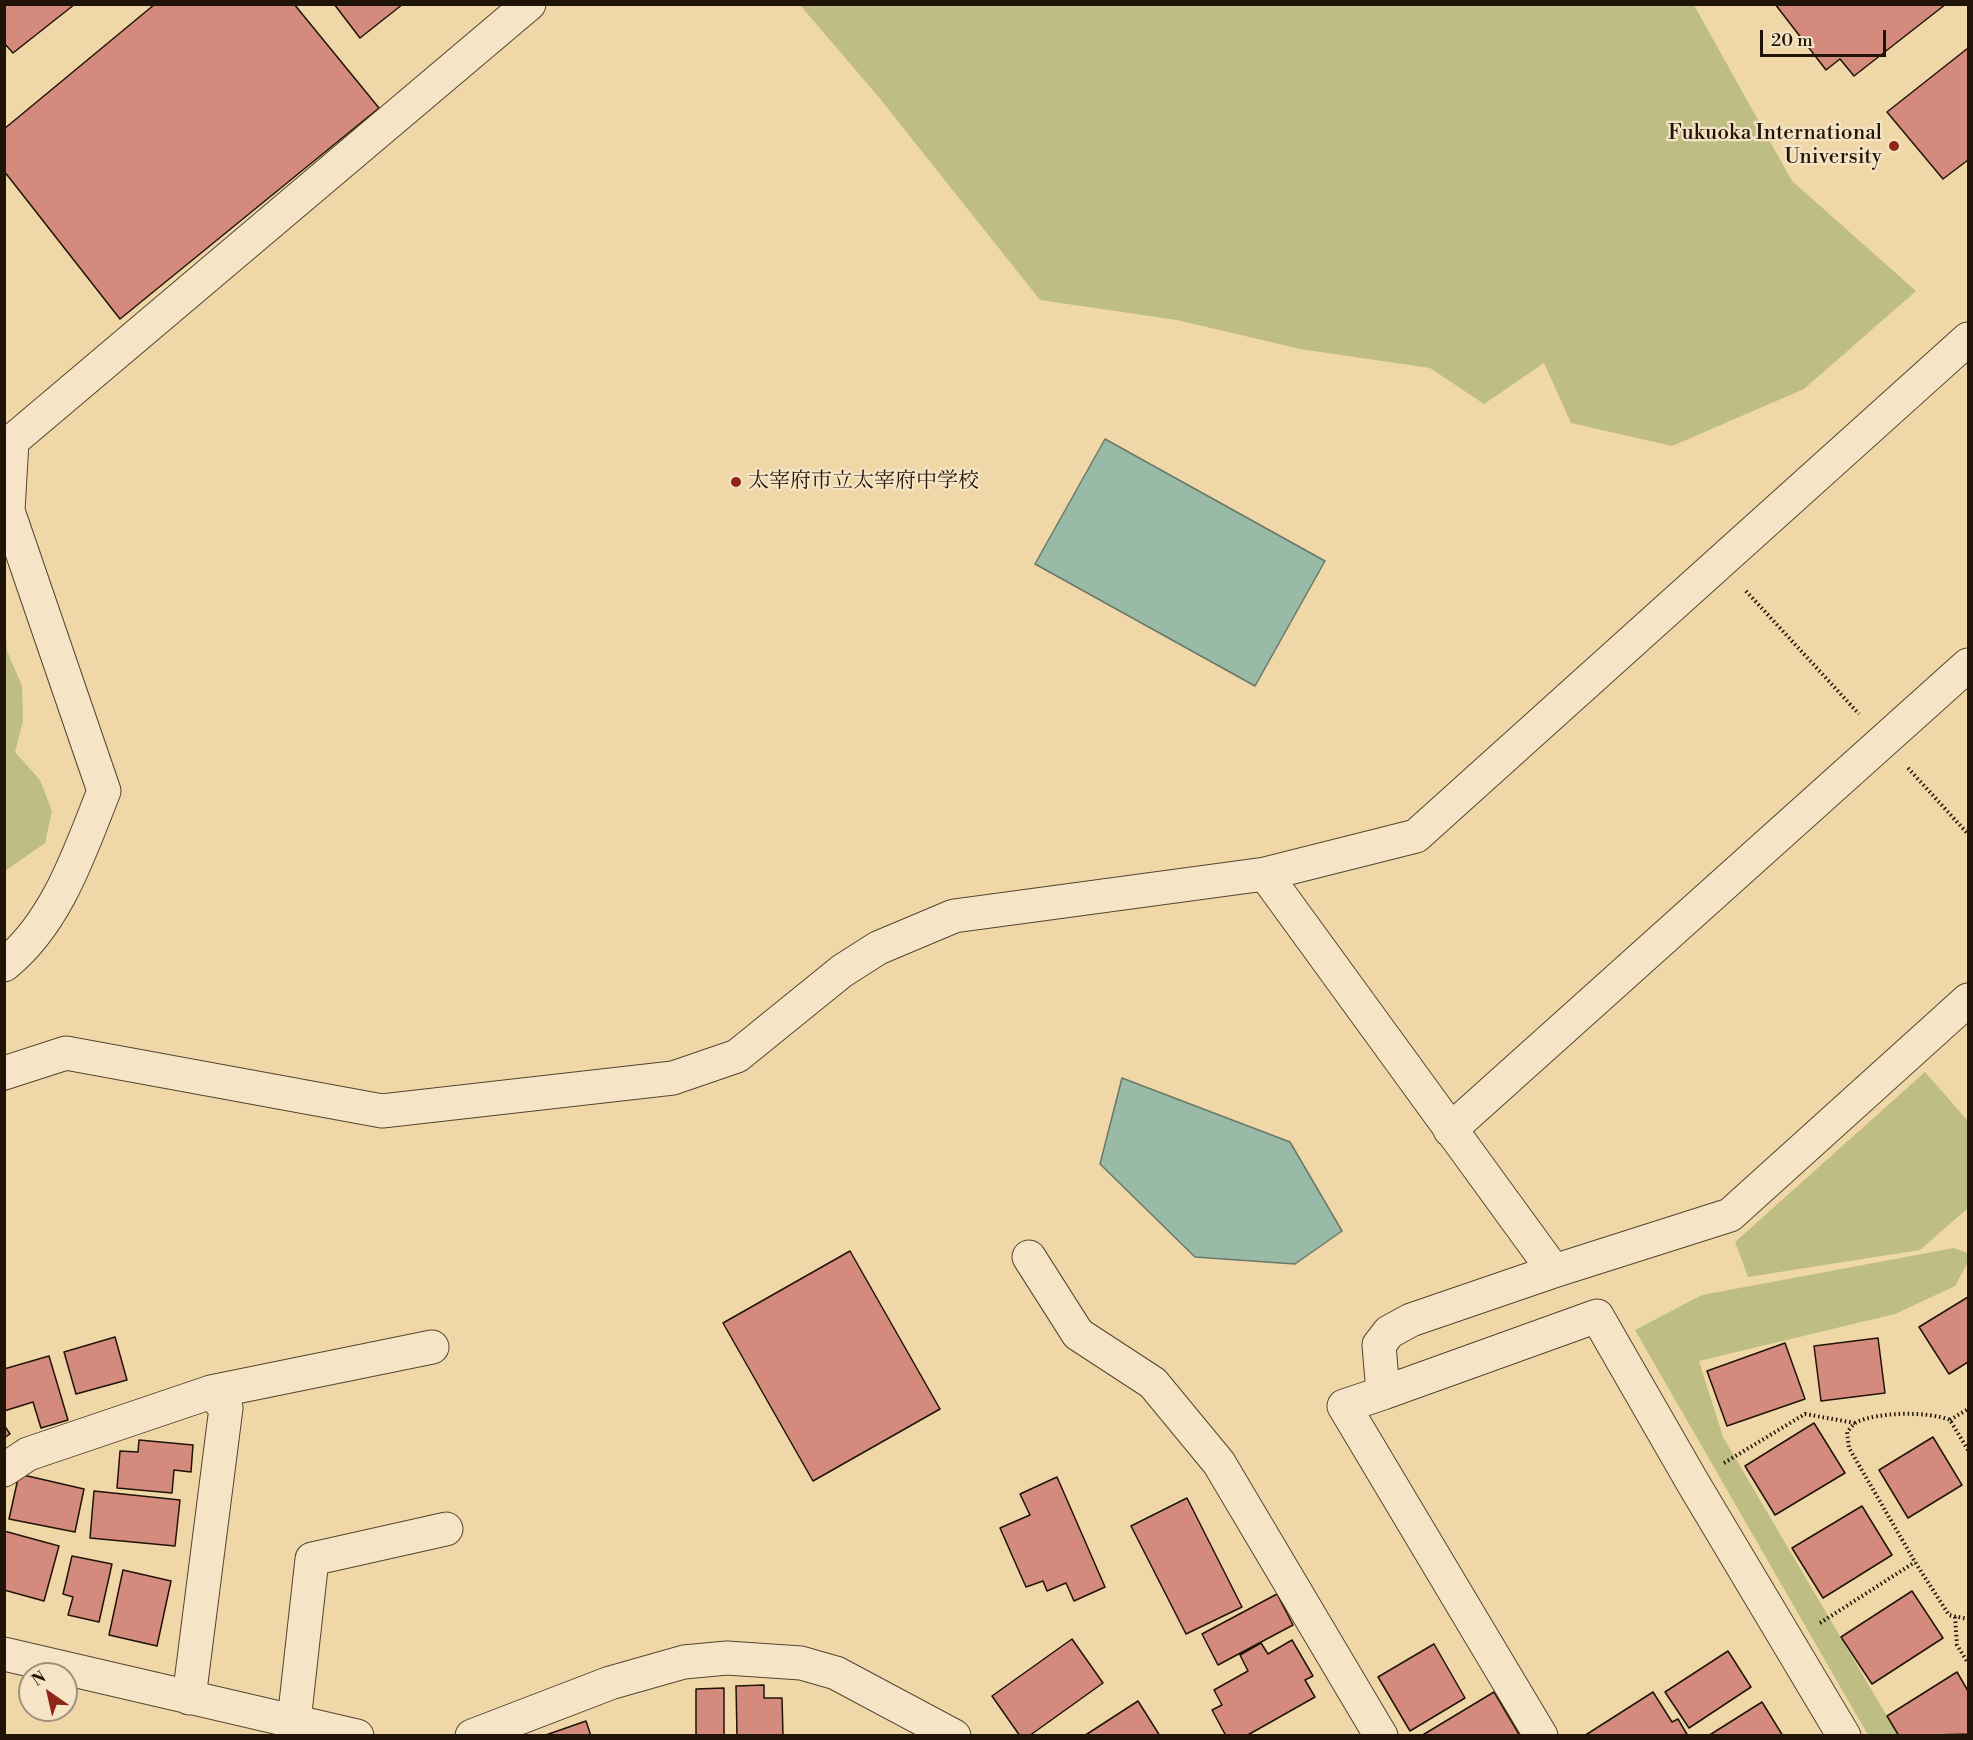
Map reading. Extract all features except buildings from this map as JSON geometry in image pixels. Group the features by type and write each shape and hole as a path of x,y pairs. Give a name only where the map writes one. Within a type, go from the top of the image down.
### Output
{"street":[{"path":"4,965 16,956 34,934 56,899 81,849 104,791 8,511 12,441 529,4"},
{"path":"4,1074 66,1053 382,1111 674,1078 737,1056 860,959 878,948 954,916 1265,874 1416,836 1968,339"},
{"path":"1450,1130 1968,665"},
{"path":"1265,874 1554,1271"},
{"path":"1383,1393 1379,1345 1389,1332 1411,1320 1554,1271 1730,1215 1968,1000"},
{"path":"1029,1257 1078,1334 1153,1383 1219,1463 1381,1736"},
{"path":"1541,1736 1344,1406 1597,1316 1693,1483 1844,1736"},
{"path":"4,1470 28,1454 211,1392 432,1347"},
{"path":"189,1698 226,1408 211,1392"},
{"path":"294,1721 312,1559 446,1529"},
{"path":"4,1654 357,1736"},
{"path":"472,1736 610,1683 684,1662 727,1659 801,1663 836,1673 954,1736"}],"path":[{"path":"1720,563 1864,720"},
{"path":"1904,764 1968,834"},
{"path":"1950,1420 1968,1408"},
{"path":"1693,1483 1805,1414 1855,1423 1876,1416 1933,1415 1950,1420 1968,1450"},
{"path":"1855,1423 1847,1432 1849,1448 1915,1562 1949,1615 1968,1619"},
{"path":"1789,1643 1915,1562"},
{"path":"1955,1617 1957,1646 1968,1663"}],"shaded area":[{"path":"800,5 1694,5 1792,181 1916,291 1804,389 1672,446 1571,423 1544,363 1484,404 1430,368 1300,349 1177,320 1040,300 877,95"},
{"path":"1105,439 1325,561 1255,686 1035,564"},
{"path":"5,620 7,651 22,686 23,721 15,752 40,780 52,811 45,843 5,871"},
{"path":"1925,1072 1968,1121 1968,1208 1920,1250 1748,1277 1735,1242"},
{"path":"1122,1078 1290,1142 1342,1231 1295,1264 1195,1257 1100,1164"},
{"path":"1954,1248 1968,1253 1968,1262 1955,1286 1895,1314 1699,1361 1723,1437 1898,1735 1868,1735 1635,1330 1702,1295"}],"place":[{"name":"Fukuoka International University","path":"1894,146"},
{"name":"太宰府市立太宰府中学校","path":"736,482"}]}
